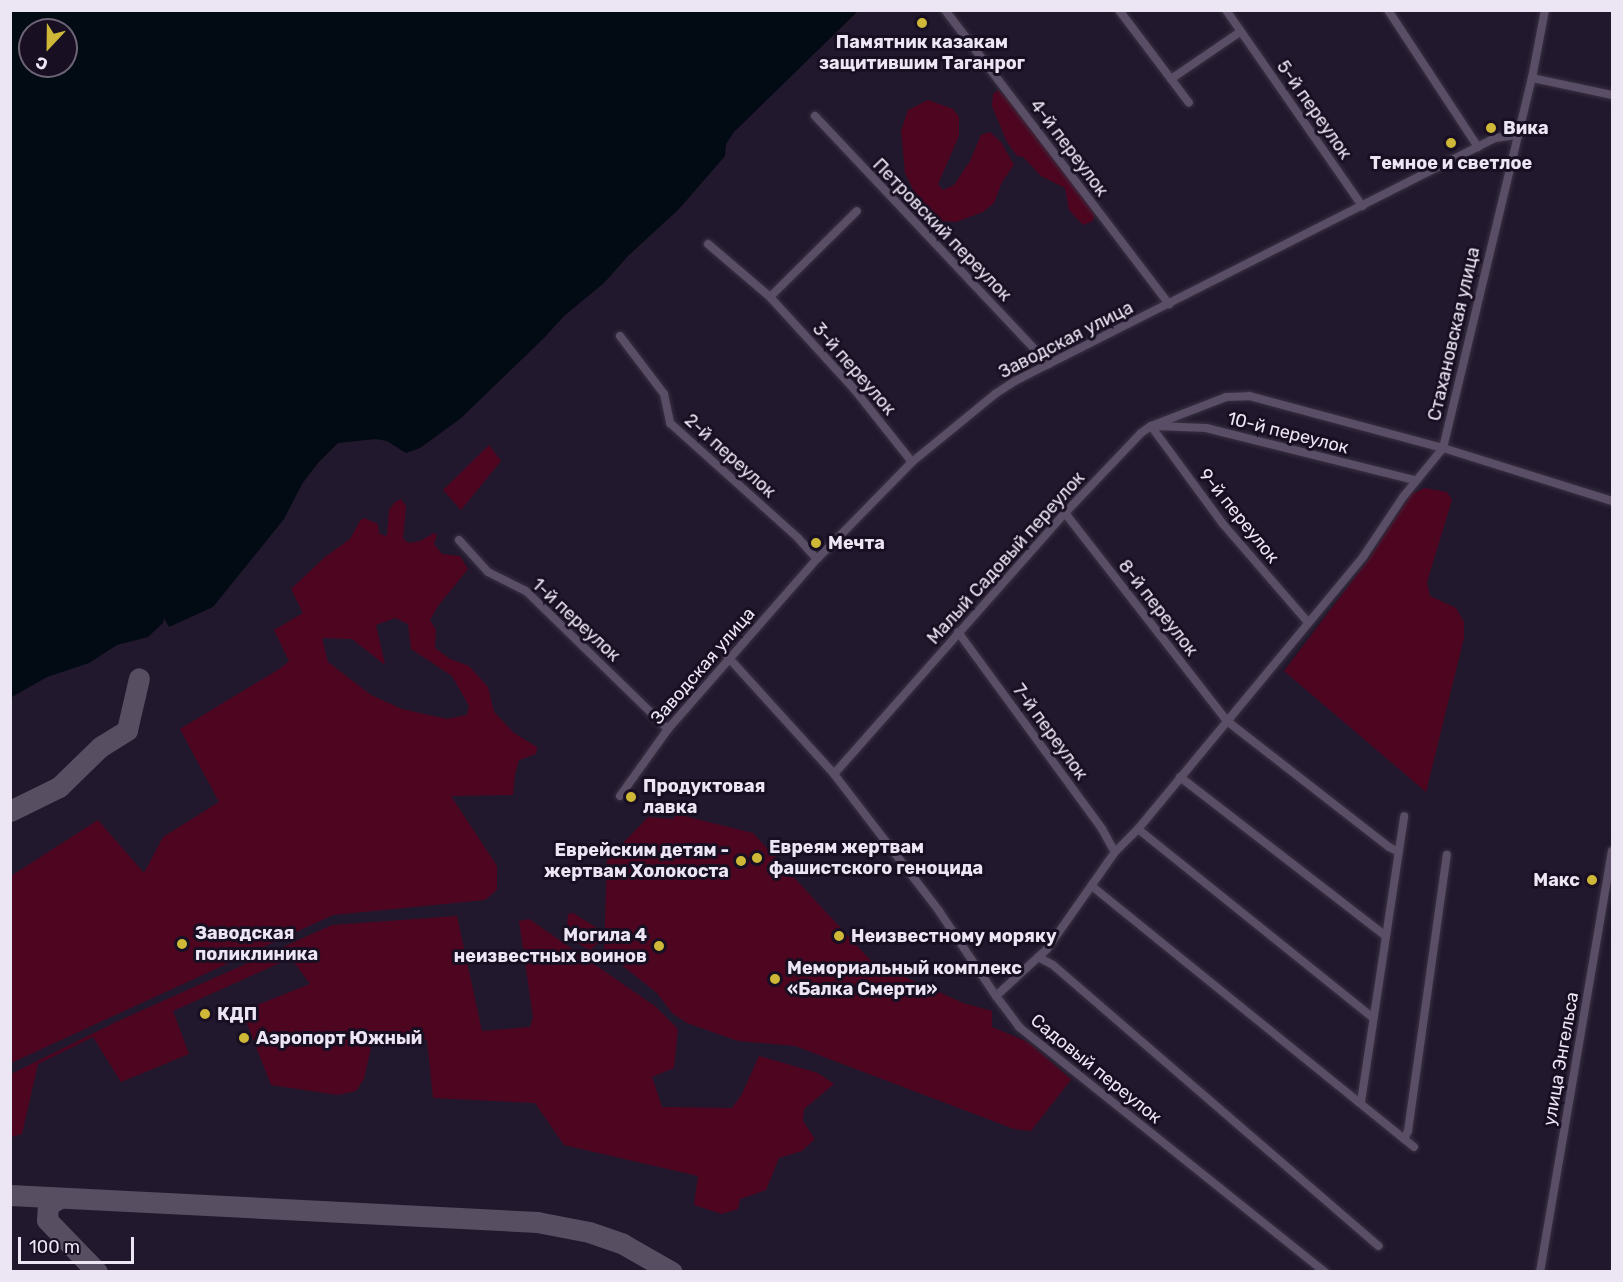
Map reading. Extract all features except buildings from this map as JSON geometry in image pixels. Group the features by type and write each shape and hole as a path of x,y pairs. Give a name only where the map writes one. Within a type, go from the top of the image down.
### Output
{"street":[{"name":"4-й переулок","path":"945,10 1170,304"},
{"path":"1119,10 1189,103"},
{"name":"5-й переулок","path":"1226,10 1362,206"},
{"path":"1389,10 1478,147"},
{"name":"Стахановская улица","path":"1226,397 1249,396 1443,448 1516,135 1532,78 1545,10"},
{"path":"1171,79 1240,32"},
{"path":"1532,78 1612,95"},
{"name":"Петровский переулок","path":"814,116 1049,364"},
{"name":"Заводская улица","path":"620,796 668,729 728,657 817,559 912,462 995,394 1049,364 1478,147 1501,136 1516,135"},
{"path":"770,297 857,212"},
{"name":"3-й переулок","path":"708,244 770,297 854,389 912,462"},
{"name":"2-й переулок","path":"620,336 664,394 670,423 798,538 817,559"},
{"name":"Малый Садовый переулок","path":"834,774 1065,513 1141,433 1151,426 1226,397"},
{"name":"10-й переулок","path":"1151,426 1206,428 1415,480"},
{"name":"9-й переулок","path":"1151,426 1222,524 1308,622"},
{"path":"996,996 1047,949 1115,852 1138,829 1363,556 1415,480 1443,448 1612,501"},
{"name":"8-й переулок","path":"1065,513 1227,721 1398,852"},
{"name":"1-й переулок","path":"459,540 488,572 526,591 668,729"},
{"name":"7-й переулок","path":"958,632 1102,829 1115,852"},
{"name":"Садовый переулок","path":"728,657 834,774 939,911 1019,1027 1325,1272"},
{"path":"1180,777 1386,936"},
{"path":"1361,1102 1404,816"},
{"path":"1138,829 1373,1018"},
{"name":"улица Энгельса","path":"1540,1272 1609,887 1612,851"},
{"path":"1404,1139 1447,855"},
{"path":"1092,887 1361,1102 1414,1148"},
{"path":"1038,957 1053,965 1378,1246"}],"shaded area":[{"path":"11,10 858,10 734,132 726,144 725,156 679,209 628,256 604,283 564,316 460,419 420,448 406,453 387,441 376,439 338,443 318,463 302,484 284,519 213,607 169,627 164,618 163,623 148,637 117,645 89,663 47,677 12,697 11,703"},
{"path":"998,90 1009,100 1095,213 1093,221 1083,225 1069,210 1065,188 1041,176 1023,157 1017,156 1007,142 992,106 993,94"},
{"path":"928,100 953,109 959,117 959,136 938,184 943,190 954,185 970,161 981,135 990,132 1001,142 1014,165 1002,182 994,203 983,212 956,222 941,221 915,194 905,173 901,131 908,110"},
{"path":"489,445 501,461 461,510 443,490"},
{"path":"1425,488 1447,492 1452,500 1427,582 1430,596 1456,608 1464,622 1464,638 1426,792 1284,671 1368,560 1411,494"},
{"path":"401,499 406,506 403,538 408,543 420,541 434,533 437,535 434,544 442,554 460,556 468,569 438,606 430,620 436,630 435,648 450,659 469,666 488,687 494,712 514,733 537,747 536,754 519,760 513,795 451,796 497,866 497,890 485,900 333,915 11,1063 11,876 98,820 144,873 163,837 219,802 180,729 289,661 274,630 303,613 291,589 325,557 350,539 364,518 378,524 379,533 387,535 389,510 395,502","holes":["395,618 408,624 411,649 452,676 469,706 467,715 447,719 402,709 371,695 328,662 322,638 352,639 385,665 376,625"]},
{"name":"Мемориальный комплекс «Балка Смерти»","path":"676,814 753,833 872,962 963,1003 992,1011 992,1027 1028,1042 1071,1079 1070,1081 1031,1131 1014,1129 795,1046 738,1041 687,1023 672,1013 657,993 604,951 607,860 648,817 673,819"},
{"path":"573,913 597,928 597,944 590,950 573,941 567,930 568,914"},
{"path":"457,916 482,1031 530,1027 533,1017 519,921 529,919 656,1007 678,1029 674,1068 652,1077 662,1107 732,1108 742,1094 759,1056 818,1073 834,1084 804,1109 803,1121 815,1139 802,1151 779,1158 766,1190 740,1199 738,1209 722,1214 694,1205 698,1176 564,1145 535,1103 433,1098 427,1040 412,1035 390,1035 372,1043 364,1079 356,1091 338,1095 271,1085 242,1011 310,984 291,958 173,1011 189,1054 121,1082 93,1037 38,1064 22,1134 11,1137 11,1074 116,1022 332,925"}],"taxiway":[{"path":"10,811 59,787 100,747 127,730 139,678"},
{"path":"10,1195 537,1222 589,1232 623,1244 672,1272"},
{"path":"60,1198 48,1205 47,1220 97,1272"}],"place":[{"name":"Памятник казакам защитившим Таганрог","path":"922,23"},
{"name":"Вика","path":"1491,128"},
{"name":"Темное и светлое","path":"1451,143"},
{"name":"Мечта","path":"816,543"},
{"name":"Продуктовая лавка","path":"631,797"},
{"name":"Евреям жертвам фашистского геноцида","path":"757,858"},
{"name":"Еврейским детям - жертвам Холокоста","path":"741,861"},
{"name":"Макс","path":"1592,880"},
{"name":"Неизвестному моряку","path":"839,936"},
{"name":"Заводская поликлиника","path":"182,944"},
{"name":"Могила 4 неизвестных воинов","path":"659,946"},
{"name":"Мемориальный комплекс «Балка Смерти»","path":"775,979"},
{"name":"КДП","path":"205,1014"},
{"name":"Аэропорт Южный","path":"244,1038"}]}
